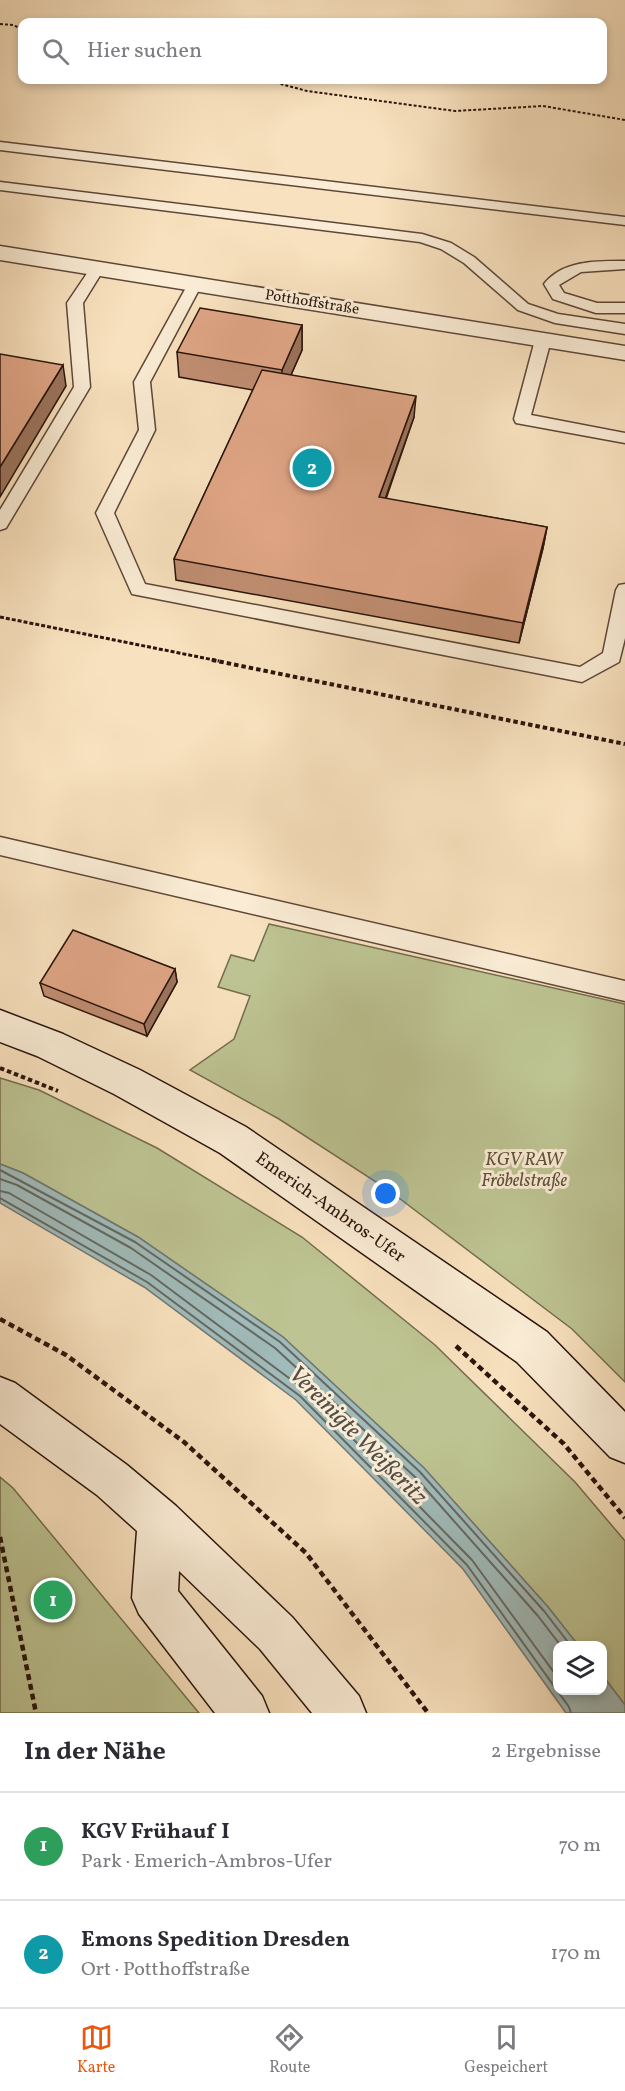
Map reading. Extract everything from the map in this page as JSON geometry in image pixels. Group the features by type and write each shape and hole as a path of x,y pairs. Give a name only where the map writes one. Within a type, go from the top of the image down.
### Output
{"main road":[{"name":"Potthoffstraße","path":"0,254 625,353"},
{"name":"Emerich-Ambros-Ufer","path":"0,1026 50,1045 127,1082 232,1140 532,1347 625,1442"},
{"path":"0,1398 112,1480 160,1522 276,1632 342,1713"},
{"path":"160,1522 155,1598 245,1713"}],"lane":[{"path":"0,146 625,220"},
{"path":"0,186 422,238 446,246 469,260 523,307 555,318 625,328"},
{"path":"625,265 586,266 564,273 551,284 558,296 567,299 596,308 625,308"},
{"path":"0,524 82,387 75,303 97,269"},
{"path":"195,284 142,382 147,430 105,513 138,589 582,675 612,657 625,590"},
{"path":"543,340 522,419 625,438"},
{"path":"0,846 625,991"}],"path":[{"path":"0,24 18,27"},
{"path":"281,84 307,91 455,111 543,106 625,120"},
{"path":"0,617 625,744"},
{"path":"0,1068 62,1092"},
{"path":"0,1319 66,1355 184,1442 306,1553 428,1713"},
{"path":"451,1341 564,1444 625,1518"},
{"path":"0,1537 36,1713"}],"green space":[{"name":"KGV RAW Fröbelstraße","path":"269,924 625,1004 625,1382 572,1329 387,1189 279,1119 190,1070 234,1039 250,996 218,987 231,955 254,961"},
{"path":"0,1078 39,1090 157,1148 302,1237 435,1345 575,1482 625,1541 625,1705 607,1681 607,1641 575,1641 548,1607 424,1468 283,1337 138,1237 23,1173 0,1164"},
{"path":"0,1477 13,1488 199,1713 0,1713"}],"water":[{"name":"Vereinigte Weißeritz","path":"0,1164 23,1173 138,1237 283,1337 424,1468 548,1607 575,1641 553,1641 553,1695 463,1569 296,1400 144,1287 0,1203"},
{"path":"607,1681 625,1705 625,1713 566,1713 553,1695 607,1695"}],"building":[{"path":"200,308 302,325 282,370 177,352"},
{"path":"0,354 63,365 0,467"},
{"path":"262,370 416,396 379,497 547,527 523,623 174,559"},
{"path":"73,930 175,969 144,1024 40,983"}],"place":[{"name":"Emons Spedition Dresden","path":"312,468"},
{"name":"KGV Frühauf I","path":"53,1600"}]}
